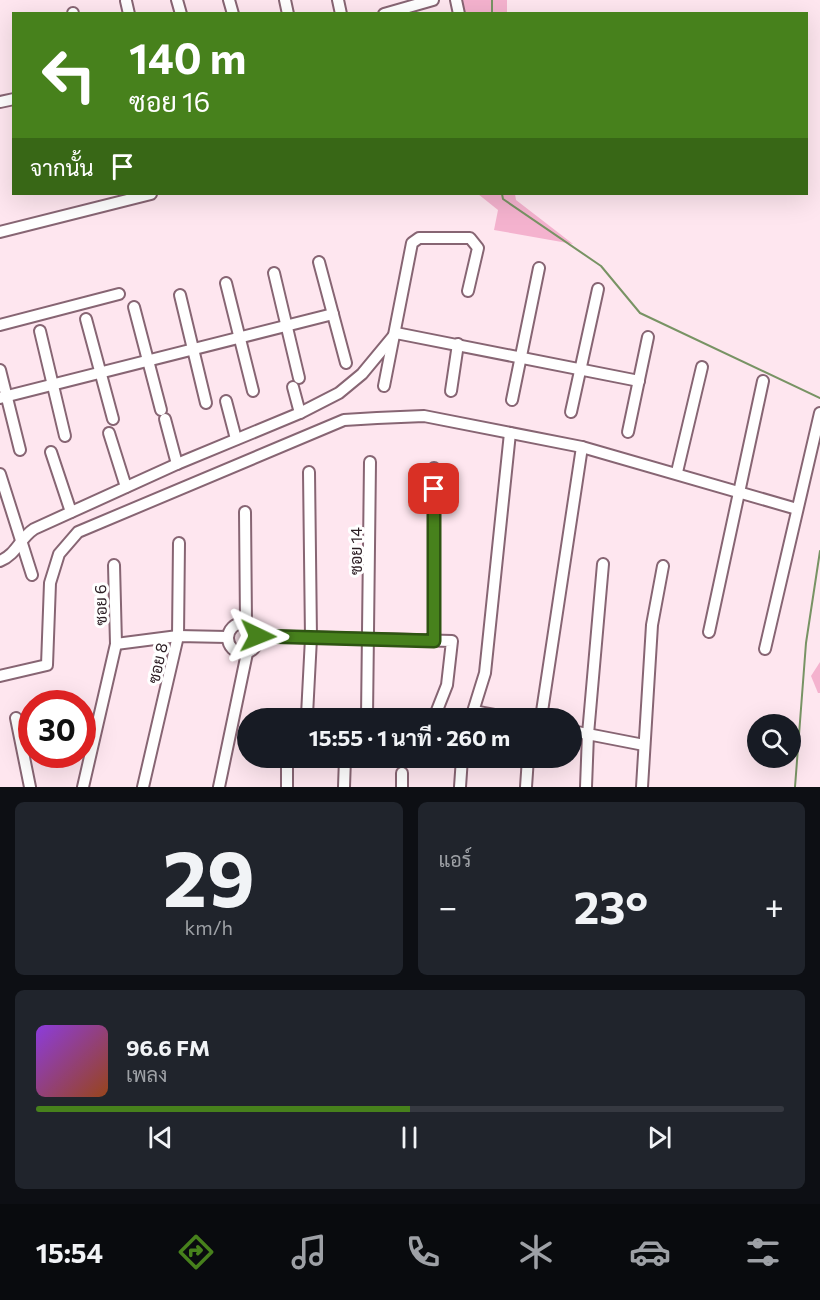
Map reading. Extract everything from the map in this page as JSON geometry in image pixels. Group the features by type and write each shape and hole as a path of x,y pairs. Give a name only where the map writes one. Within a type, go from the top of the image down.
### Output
{"street":[{"path":"391,9 433,0"},
{"path":"0,232 147,195"},
{"path":"384,386 412,243 419,238 470,238 475,242 478,248 468,291"},
{"path":"319,262 346,363"},
{"path":"512,400 539,268"},
{"path":"274,273 286,326 300,413"},
{"path":"226,283 253,391"},
{"path":"571,412 598,288"},
{"path":"0,326 119,294"},
{"path":"180,295 206,403"},
{"path":"134,307 177,464"},
{"path":"3,398 333,314"},
{"path":"86,319 113,419"},
{"path":"40,331 65,436"},
{"path":"396,333 639,381"},
{"path":"0,561 16,552 21,537 71,512 177,464 300,413 339,393 354,380 396,333"},
{"path":"628,432 648,337"},
{"path":"451,391 458,344"},
{"path":"677,472 702,367"},
{"path":"0,370 3,398 20,450"},
{"path":"709,632 763,381"},
{"path":"226,401 236,439"},
{"path":"765,649 820,413"},
{"path":"0,675 47,665 50,584 59,554 78,532 344,420 424,417 582,447 677,472 797,509"},
{"path":"109,433 126,487"},
{"path":"474,708 485,673 510,433"},
{"path":"543,708 582,447"},
{"path":"51,452 71,512"},
{"name":"ซอย 14","path":"367,708 370,462"},
{"path":"434,468 434,641"},
{"path":"307,708 310,638 309,472"},
{"path":"0,474 32,575"},
{"path":"245,512 246,623"},
{"name":"ซอย 8","path":"143,787 178,636 179,543"},
{"path":"586,787 588,734 603,564"},
{"name":"ซอย 6","path":"83,787 116,644 114,565"},
{"path":"642,787 652,625 663,566"},
{"path":"246,623 252,626 258,636 254,649 247,653 240,653 231,648 227,638 236,624 246,623"},
{"path":"116,644 178,636 227,638"},
{"path":"258,636 452,641 447,685 438,708"},
{"path":"219,787 247,653"},
{"path":"16,718 30,787"},
{"path":"582,733 644,745"},
{"path":"287,768 287,787"},
{"path":"344,787 345,768"},
{"path":"460,787 461,768"},
{"path":"526,787 527,768"},
{"path":"402,773 402,787"}],"shaded area":[{"path":"457,0 507,0 507,12 458,12"},
{"path":"479,195 515,195 516,200 573,244 494,230 498,210"},
{"path":"820,662 820,693 818,693 811,676"}],"waterway":[{"path":"492,0 492,12"},
{"path":"502,195 503,199 601,266 640,313 820,398"},
{"path":"795,787 806,643 820,551"}],"route":[{"path":"258,636 434,641 434,489"}]}
